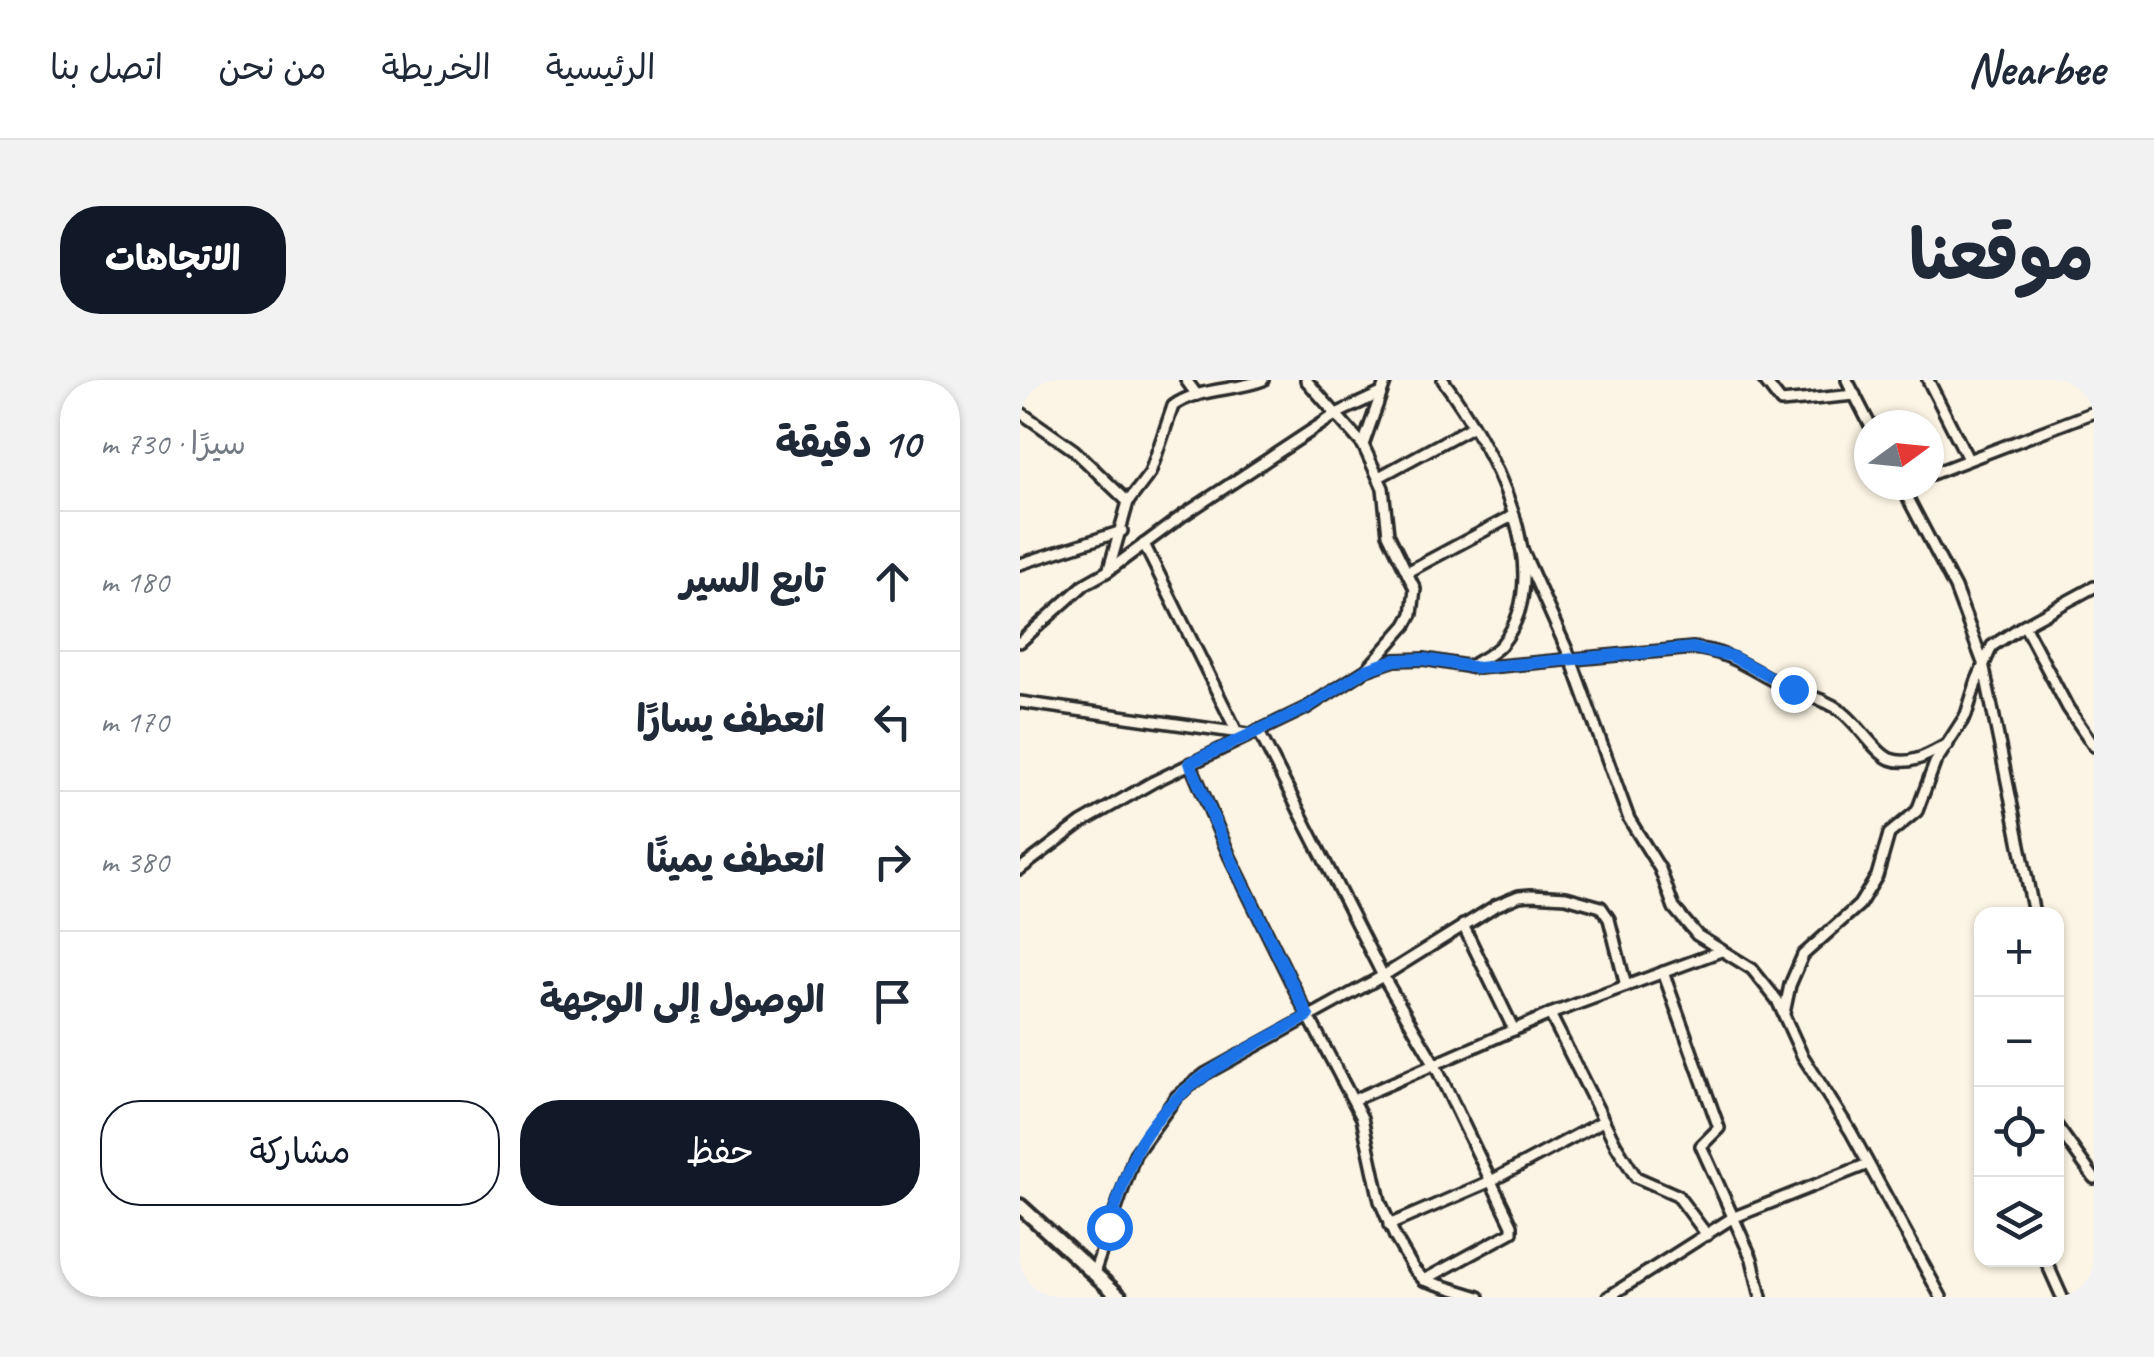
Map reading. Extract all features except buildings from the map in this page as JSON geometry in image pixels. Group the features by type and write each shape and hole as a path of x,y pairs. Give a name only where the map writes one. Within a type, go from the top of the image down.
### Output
{"street":[{"path":"1186,380 1197,395"},
{"path":"1108,571 1128,502 1150,472 1173,406 1197,395 1242,388 1263,380"},
{"path":"1020,869 1082,823 1248,732 1306,708 1366,670 1406,625 1412,614 1415,589 1388,534 1379,476 1363,445 1306,380"},
{"path":"1363,445 1386,380"},
{"path":"1443,380 1504,481 1521,547 1571,659 1629,819 1660,869 1674,908 1697,935 1752,969 1784,1012 1802,1055 1941,1297"},
{"path":"1764,380 1781,402 1854,395"},
{"path":"1847,380 1862,410"},
{"path":"1928,380 1968,459"},
{"path":"1020,642 1085,584 1182,516 1338,413 1379,394"},
{"path":"1020,412 1074,450 1128,502"},
{"path":"1944,469 2094,412"},
{"path":"1379,476 1472,426"},
{"path":"1911,500 1955,588 1983,663 2033,907"},
{"path":"1408,571 1514,515"},
{"path":"1020,564 1122,531"},
{"path":"1144,544 1434,1063 1511,1221 1512,1232 1424,1280"},
{"path":"1467,668 1492,653 1510,631 1520,594 1521,547"},
{"path":"1784,1012 1799,961 1808,948 1859,906 1877,876 1888,834 1917,811 1930,772 1966,715 1983,663 1999,639 2094,587"},
{"path":"2024,625 2068,708 2094,746"},
{"path":"1366,670 1411,658 1467,668 1693,648 1720,651 1784,686 1840,710 1888,758 1909,761 1948,744"},
{"path":"1020,702 1248,732"},
{"path":"1190,763 1230,857 1353,1100 1366,1131 1374,1180 1390,1225 1413,1268 1424,1280 1478,1297"},
{"path":"1094,1273 1135,1154 1177,1096 1204,1074 1383,976 1494,906 1519,896 1566,897 1601,908 1609,919 1626,986"},
{"path":"1463,926 1514,1030"},
{"path":"1353,1100 1550,1014 1721,951"},
{"path":"1662,972 1719,1128 1701,1146 1752,1258 1761,1297"},
{"path":"1550,1014 1603,1121 1636,1177 1678,1195 1707,1235"},
{"path":"1390,1225 1491,1181 1603,1121"},
{"path":"2064,1136 2094,1178"},
{"path":"1608,1297 1732,1218 1868,1164"},
{"path":"1020,1206 1120,1297"},
{"path":"2047,1267 2062,1297"}],"route":[{"path":"1109,1227 1135,1154 1177,1096 1204,1074 1308,1016 1230,857 1190,763 1306,708 1366,670 1411,658 1478,668 1693,648 1720,651 1793,689"}]}
